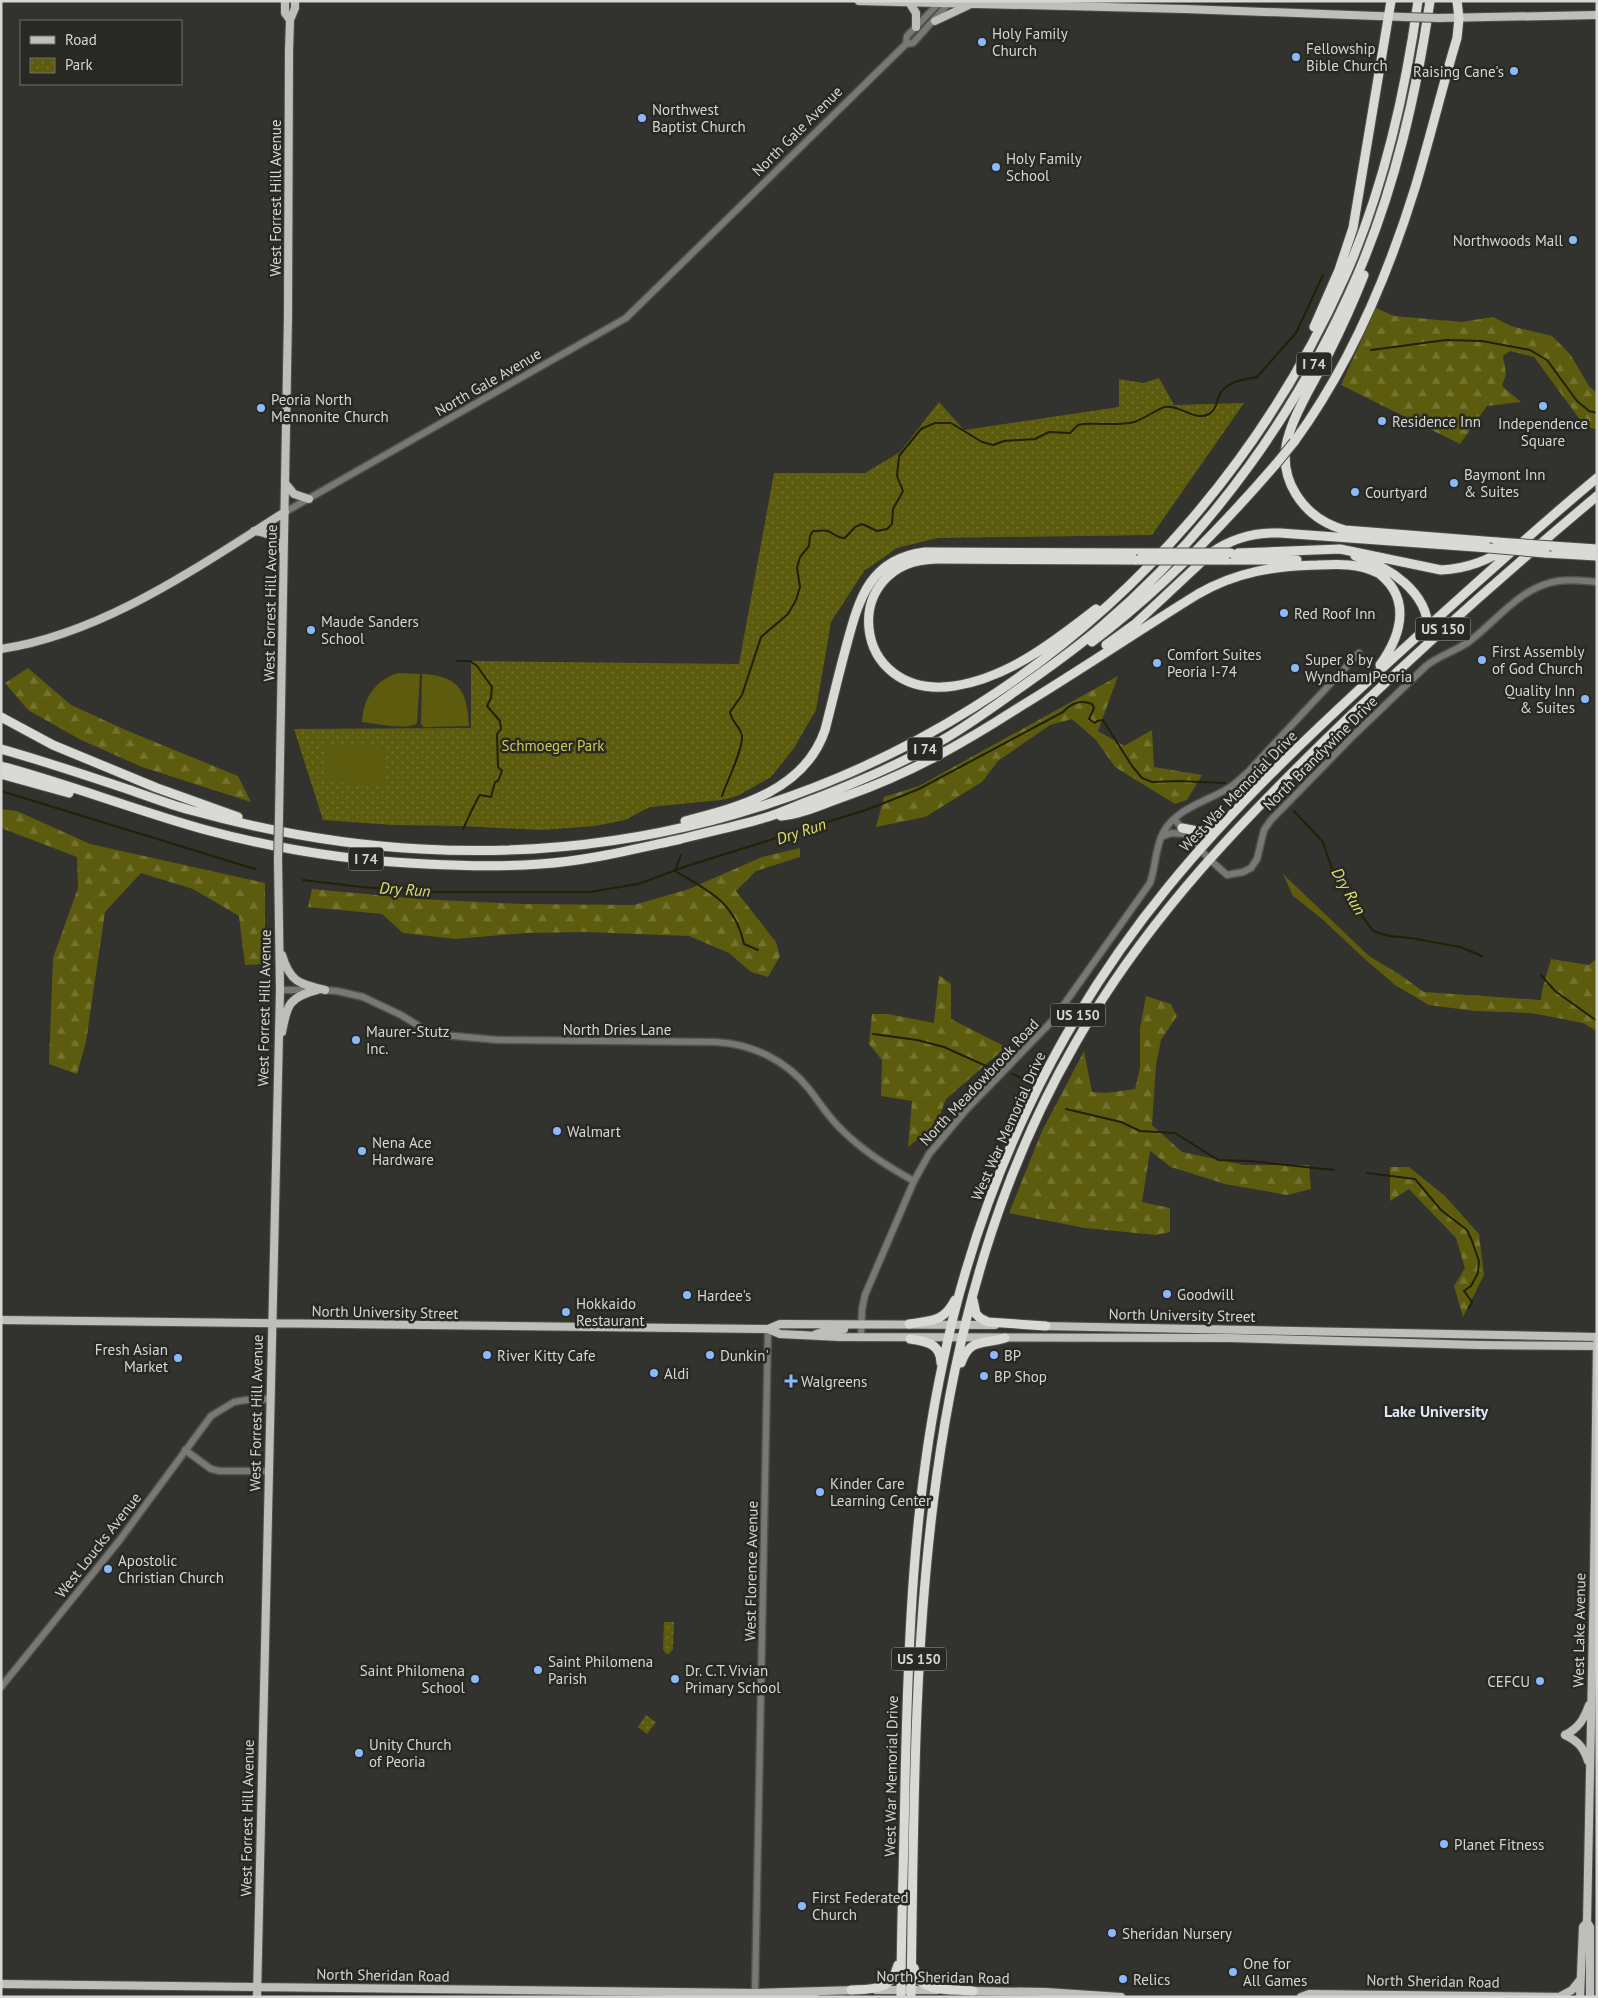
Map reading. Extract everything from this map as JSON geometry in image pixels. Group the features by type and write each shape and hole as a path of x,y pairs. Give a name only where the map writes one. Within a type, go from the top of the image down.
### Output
{"highway":[{"path":"1272,412 1330,293 1349,241 1356,212 1391,1"},
{"name":"I 74","path":"1,749 72,770 188,810 298,836 358,845 427,850 540,849 633,838 720,818 786,798 859,769 924,737 990,698 1045,658 1122,594 1194,517 1236,464 1272,412 1302,362 1327,314 1348,268 1368,216 1385,166 1401,103 1418,1"},
{"name":"I 74","path":"1,766 185,824 237,838 298,850 375,860 448,864 532,864 628,851 768,817 865,779 914,755 964,727 1068,654 1122,608 1181,549 1231,490 1282,419 1319,355 1361,267 1390,188 1410,114 1430,1"},
{"path":"1068,654 1086,646 1115,625 1162,585 1210,538 1294,442 1320,402 1343,361 1388,264 1406,214 1425,155 1457,38 1457,1"},
{"path":"1410,114 1389,203 1367,265 1344,322 1290,430 1285,456 1286,471 1292,489 1301,503 1320,520 1339,529 1355,532 1497,542 1597,556"},
{"name":"West War Memorial Drive","path":"901,1993 907,1686 912,1598 925,1468 948,1338 974,1242 1000,1170 1024,1115 1064,1037 1125,943 1200,849 1319,727 1371,678 1597,478"},
{"name":"West War Memorial Drive","path":"911,1993 920,1636 929,1535 939,1463 962,1338 974,1292 1000,1207 1035,1120 1068,1056 1102,1000 1158,919 1209,859 1280,784 1412,658 1525,556 1597,496"},
{"path":"977,735 1124,633 1211,553 1238,538 1260,533 1280,533 1489,548 1597,549"},
{"path":"1231,555 1340,549 1431,569 1450,570 1484,562 1526,539"},
{"path":"540,849 633,833 688,820 742,804 789,781 810,760 823,736 861,597 874,577 896,560 911,554 925,552 1139,556"},
{"path":"1122,594 1106,601 1076,624 1014,665 980,680 954,686 920,685 899,677 881,660 869,635 869,611 878,590 896,570 918,560 1334,552 1348,554 1372,562 1393,573 1408,587 1423,607 1428,626 1426,641 1412,658"},
{"path":"1231,555 1342,561 1363,565 1378,573 1394,592 1399,604 1400,618 1398,632 1393,644 1371,678"},
{"path":"768,817 789,815 884,782 929,762 977,735 1192,598 1221,582 1259,570 1298,565 1358,566 1378,573"},
{"path":"1,717 41,740 150,785 298,836"},
{"path":"1,774 178,825 237,838"},
{"path":"1184,831 1203,832 1222,826"},
{"path":"909,1324 936,1320 949,1308 955,1299 974,1242"},
{"path":"974,1292 974,1311 984,1320 1046,1326"},
{"path":"939,1463 957,1377 965,1354 968,1349 978,1343 1004,1338"},
{"path":"910,1339 926,1341 938,1349 941,1358 940,1375"},
{"path":"850,1990 879,1988 893,1977 899,1960 902,1910"},
{"path":"912,1928 914,1969 916,1977 921,1983 933,1988 973,1991"}],"main road":[{"path":"859,1 1203,9 1439,18 1597,16"},
{"path":"909,2 916,13 916,28"},
{"name":"West Forrest Hill Avenue","path":"284,3 285,13 290,20"},
{"name":"West Forrest Hill Avenue","path":"257,1997 280,990 278,860 285,512 290,20 296,4"},
{"path":"934,21 972,4"},
{"path":"284,483 294,494 308,499"},
{"name":"North Gale Avenue","path":"1,653 90,624 116,613 285,512"},
{"path":"254,531 268,533 276,538 284,552"},
{"name":"North Gale Avenue","path":"1,649 16,647"},
{"path":"279,935 281,952 289,974 302,984 321,990"},
{"path":"278,1051 285,1020 293,1001 298,996 321,990"},
{"name":"North University Street","path":"1,1320 768,1329 780,1334 910,1339 1230,1338 1470,1345 1597,1346"},
{"name":"North University Street","path":"768,1329 780,1324 909,1324 1597,1338"},
{"path":"809,1336 829,1330 853,1329 861,1324"},
{"name":"West Lake Avenue","path":"1580,1997 1583,1928 1586,1922 1590,1768 1597,1338"},
{"path":"1591,1701 1597,1714"},
{"path":"1590,1768 1581,1745 1573,1738 1565,1735 1580,1725 1591,1701"},
{"path":"1590,1768 1597,1753"},
{"name":"West Lake Avenue","path":"1586,1922 1590,1927 1590,1997"},
{"path":"1590,1976 1597,1987"},
{"path":"1560,1997 1572,1990 1580,1980"},
{"name":"North Sheridan Road","path":"1,1984 755,1993 850,1990 901,1993 973,1991 1046,1992 1121,1997"},
{"name":"North Sheridan Road","path":"765,1992 814,1997"},
{"name":"North Sheridan Road","path":"1301,1997 1309,1994 1566,1997"}],"street":[{"name":"North Gale Avenue","path":"906,44 907,36 939,2"},
{"name":"North Gale Avenue","path":"285,512 626,318 906,44 913,43 949,2"},
{"name":"North Brandywine Drive","path":"1209,859 1227,875 1243,872 1251,868 1257,859 1261,839 1268,825 1298,791 1426,666 1468,642 1528,592 1542,585 1559,581 1597,582"},
{"name":"North Meadowbrook Road","path":"861,1338 865,1294 914,1181 926,1158 943,1136 1037,1038 1060,1011 1150,883 1162,837 1174,819 1197,803 1228,788 1248,772 1359,653"},
{"path":"1174,819 1209,859"},
{"path":"1162,837 1184,831"},
{"name":"North Dries Lane","path":"280,990 337,991 363,997 401,1015 422,1028 443,1035 498,1040 716,1042 747,1047 768,1056 790,1070 808,1088 828,1115 852,1140 875,1158 914,1181"},
{"name":"West Florence Avenue","path":"755,1993 768,1329"},
{"name":"West Loucks Avenue","path":"1,1687 114,1547 211,1416 234,1402 263,1400 270,1397"},
{"path":"185,1450 211,1469 220,1471 269,1471"}],"green space":[{"path":"1376,308 1394,316 1461,322 1493,317 1511,326 1552,336 1570,354 1589,386 1597,393 1597,430 1584,425 1534,357 1510,351 1503,356 1506,374 1502,386 1521,402 1487,406 1460,444 1341,385"},
{"name":"Schmoeger Park","path":"1159,378 1174,405 1244,403 1152,535 937,538 897,548 864,571 831,622 816,710 794,748 771,777 737,796 721,800 650,807 625,820 595,826 541,830 393,825 323,820 294,729 471,728 471,661 739,664 774,473 865,473 900,452 939,402 964,430 1119,407 1119,379 1143,383"},
{"path":"28,668 71,705 128,731 238,776 251,802 142,767 81,740 28,710 5,683"},
{"path":"398,673 420,674 417,723 406,726 391,726 362,722 365,706 372,692 383,680"},
{"path":"422,674 445,678 459,688 466,703 469,726 424,727 421,724"},
{"path":"1118,676 1098,731 1124,746 1152,730 1154,767 1202,775 1187,800 1175,804 1115,767 1096,740 1072,719 1050,725 998,761 982,782 925,817 876,827 884,797 919,786"},
{"path":"326,744 386,748 383,785 324,781"},
{"path":"1,809 17,811 90,844 265,883 265,964 245,965 239,916 193,889 141,873 105,912 86,1042 77,1074 49,1064 53,958 78,888 77,857 1,828"},
{"path":"800,848 800,857 756,871 736,891 776,942 780,956 768,977 751,972 729,953 689,936 586,932 525,933 455,939 403,933 382,914 308,907 312,889 419,899 523,904 634,905 689,889 762,857"},
{"path":"1283,874 1369,956 1424,992 1541,1000 1551,959 1589,965 1597,958 1597,1031 1583,1023 1531,1013 1475,1011 1429,1005 1395,985 1321,918 1293,896"},
{"path":"939,975 951,984 951,1019 1006,1047 946,1099 936,1125 908,1147 912,1101 881,1096 882,1060 869,1044 872,1014 888,1014 934,1023"},
{"path":"1146,996 1171,1004 1177,1016 1161,1040 1156,1065 1152,1125 1182,1152 1244,1165 1309,1165 1311,1189 1287,1195 1225,1184 1171,1167 1150,1151 1142,1202 1170,1208 1170,1232 1156,1235 1085,1228 1009,1213 1042,1131 1084,1051 1092,1092 1107,1093 1135,1089 1140,1068 1140,1028"},
{"path":"1390,1167 1409,1167 1445,1196 1479,1234 1484,1275 1463,1317 1454,1286 1465,1268 1456,1238 1409,1189 1390,1201"},
{"path":"664,1622 674,1622 673,1649 669,1654 666,1654 663,1649"},
{"path":"646,1715 656,1722 647,1734 638,1727"}],"waterway":[{"path":"722,796 742,742 740,730 732,719 730,712 742,695 761,637 788,614 796,600 800,587 797,568 800,557 809,546 810,536 813,531 828,531 845,538 855,527 862,524 877,531 887,529 892,524 893,509 903,491 897,476 899,456 921,429 935,423 951,423 982,442 993,445 1004,441 1035,439 1049,432 1070,433 1078,425 1084,424 1134,422 1165,407 1176,408 1198,416 1209,414 1214,409 1220,394 1225,388 1238,381 1257,377 1296,333 1323,275"},
{"path":"1371,350 1446,340 1482,341 1530,350 1547,360 1577,401 1589,411 1597,413"},
{"path":"457,661 470,661 477,666 492,687 491,698 487,706 500,721 501,729 497,734 498,767 502,771 498,781 495,782 491,797 480,795 463,829"},
{"name":"Dry Run","path":"303,880 425,892 590,892 638,884 690,865 869,809 919,789 1063,712 1069,706 1080,702 1092,704 1094,708 1089,719 1095,723 1103,720 1132,766 1142,778 1152,782 1225,783"},
{"name":"Dry Run","path":"1,791 255,869"},
{"name":"Dry Run","path":"1294,811 1323,842 1331,866 1348,897 1373,931 1389,936 1460,947 1482,956"},
{"path":"675,871 681,855"},
{"path":"675,871 719,899 734,918 744,944 758,950"},
{"name":"Dry Run","path":"1541,975 1555,991 1597,1021"},
{"path":"873,1034 917,1040 944,1047 995,1070"},
{"path":"1012,1074 1022,1078"},
{"path":"1066,1109 1121,1122 1140,1131 1175,1133 1218,1160 1250,1161 1334,1170"},
{"path":"1367,1173 1415,1179 1441,1210 1467,1230 1479,1261 1478,1273 1471,1286 1464,1291 1472,1302 1469,1308"}],"place":[{"name":"Holy Family Church","path":"982,42"},
{"name":"Fellowship Bible Church","path":"1296,57"},
{"name":"Raising Cane's","path":"1514,71"},
{"name":"Northwest Baptist Church","path":"642,118"},
{"name":"Holy Family School","path":"996,167"},
{"name":"Northwoods Mall","path":"1573,240"},
{"name":"Independence Square","path":"1543,406"},
{"name":"Peoria North Mennonite Church","path":"261,408"},
{"name":"Residence Inn","path":"1382,421"},
{"name":"Baymont Inn & Suites","path":"1454,483"},
{"name":"Courtyard","path":"1355,492"},
{"name":"Red Roof Inn","path":"1284,613"},
{"name":"Maude Sanders School","path":"311,630"},
{"name":"First Assembly of God Church","path":"1482,660"},
{"name":"Comfort Suites Peoria I-74","path":"1157,663"},
{"name":"Super 8 by Wyndham Peoria","path":"1295,668"},
{"name":"Quality Inn & Suites","path":"1585,699"},
{"name":"Maurer-Stutz Inc.","path":"356,1040"},
{"name":"Walmart","path":"557,1131"},
{"name":"Nena Ace Hardware","path":"362,1151"},
{"name":"Goodwill","path":"1167,1294"},
{"name":"Hardee's","path":"687,1295"},
{"name":"Hokkaido Restaurant","path":"566,1312"},
{"name":"River Kitty Cafe","path":"487,1355"},
{"name":"Dunkin'","path":"710,1355"},
{"name":"BP","path":"994,1355"},
{"name":"Fresh Asian Market","path":"178,1358"},
{"name":"Aldi","path":"654,1373"},
{"name":"BP Shop","path":"984,1376"},
{"name":"Walgreens","path":"791,1381"},
{"name":"Kinder Care Learning Center","path":"820,1492"},
{"name":"Apostolic Christian Church","path":"108,1569"},
{"name":"Saint Philomena Parish","path":"538,1670"},
{"name":"Saint Philomena School","path":"475,1679"},
{"name":"Dr. C.T. Vivian Primary School","path":"675,1679"},
{"name":"CEFCU","path":"1540,1681"},
{"name":"Unity Church of Peoria","path":"359,1753"},
{"name":"Planet Fitness","path":"1444,1844"},
{"name":"First Federated Church","path":"802,1906"},
{"name":"Sheridan Nursery","path":"1112,1933"},
{"name":"One for All Games","path":"1233,1972"},
{"name":"Relics","path":"1123,1979"}],"district":[{"name":"Lake University","path":"1436,1411"}]}
